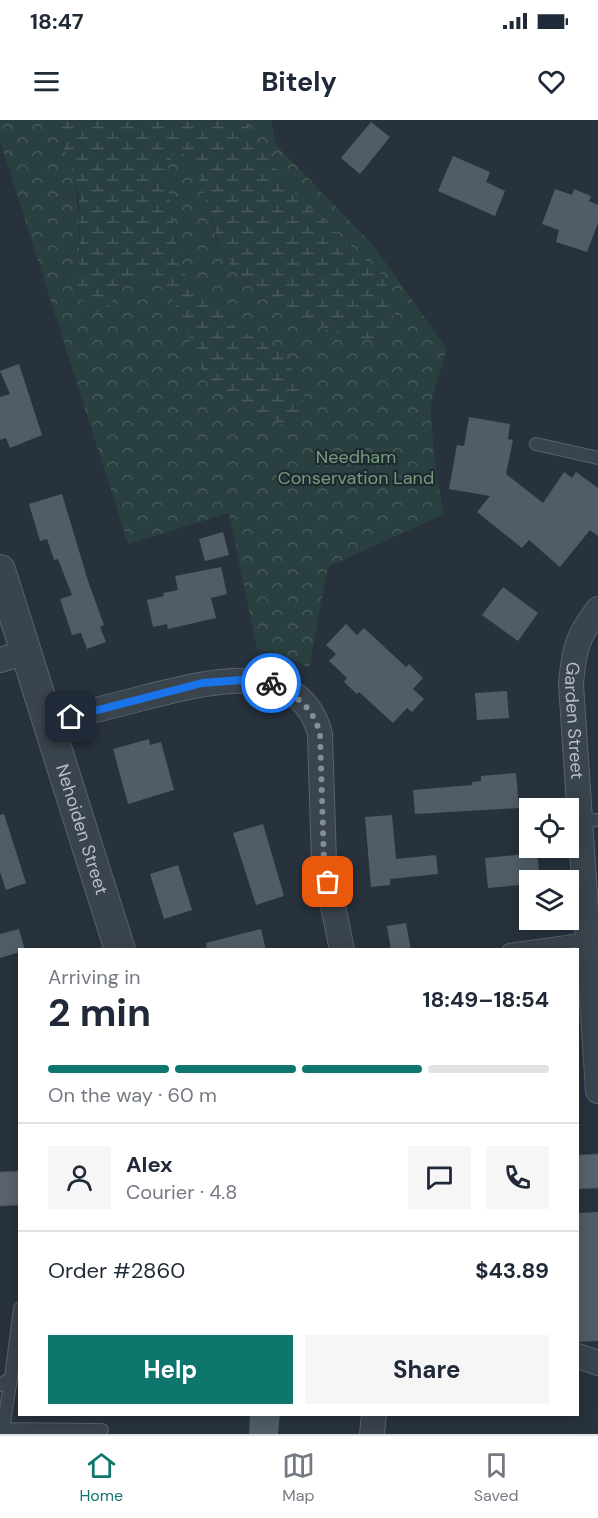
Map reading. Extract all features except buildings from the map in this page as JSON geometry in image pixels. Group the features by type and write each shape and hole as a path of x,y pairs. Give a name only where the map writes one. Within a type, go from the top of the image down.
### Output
{"main road":[{"path":"579,1172 598,1171"},
{"path":"0,1189 18,1188"}],"street":[{"name":"Nehoiden Street","path":"0,570 13,656 49,722 119,948"},
{"name":"Garden Street","path":"598,609 579,637 573,669 572,702 590,821 591,930 584,1010 598,1091"},
{"path":"49,722 202,683 241,680 271,683 294,695 316,717 320,734 324,862 342,948"},
{"path":"579,1356 598,1363"},
{"path":"372,1434 375,1416"}],"lane":[{"path":"536,444 598,458"},
{"path":"517,948 591,930"},
{"path":"18,1324 2,1429 102,1430"},
{"path":"0,1385 11,1378"}],"green space":[{"name":"Needham Conservation Land","path":"0,120 47,120 60,139 69,160 78,204 77,294 85,304 91,310 104,313 113,301 118,287 133,276 150,278 168,292 184,321 193,352 205,378 236,400 285,426 302,409 305,391 280,350 235,327 201,294 180,268 166,174 173,153 182,153 194,162 217,243 228,264 250,283 323,328 350,339 373,340 388,331 395,315 391,294 380,274 293,191 259,146 245,120 271,120 276,145 373,245 447,349 430,406 436,471 444,514 328,567 309,668 282,654 257,649 229,513 128,544 0,141"},
{"path":"47,120 245,120 271,160 291,185 330,227 373,267 383,280 391,294 394,310 394,318 387,332 374,339 349,339 303,316 265,293 235,270 221,250 194,163 174,223 180,268 235,327 280,350 305,391 302,409 285,426 236,400 205,378 193,352 133,276 118,287 113,301 104,313 91,310 77,294 80,240 79,196 54,128"}],"way so far":[{"path":"271,683 294,695 316,717 320,734 324,862 328,882"}],"route":[{"path":"71,717 202,683 241,680 271,683"}]}
